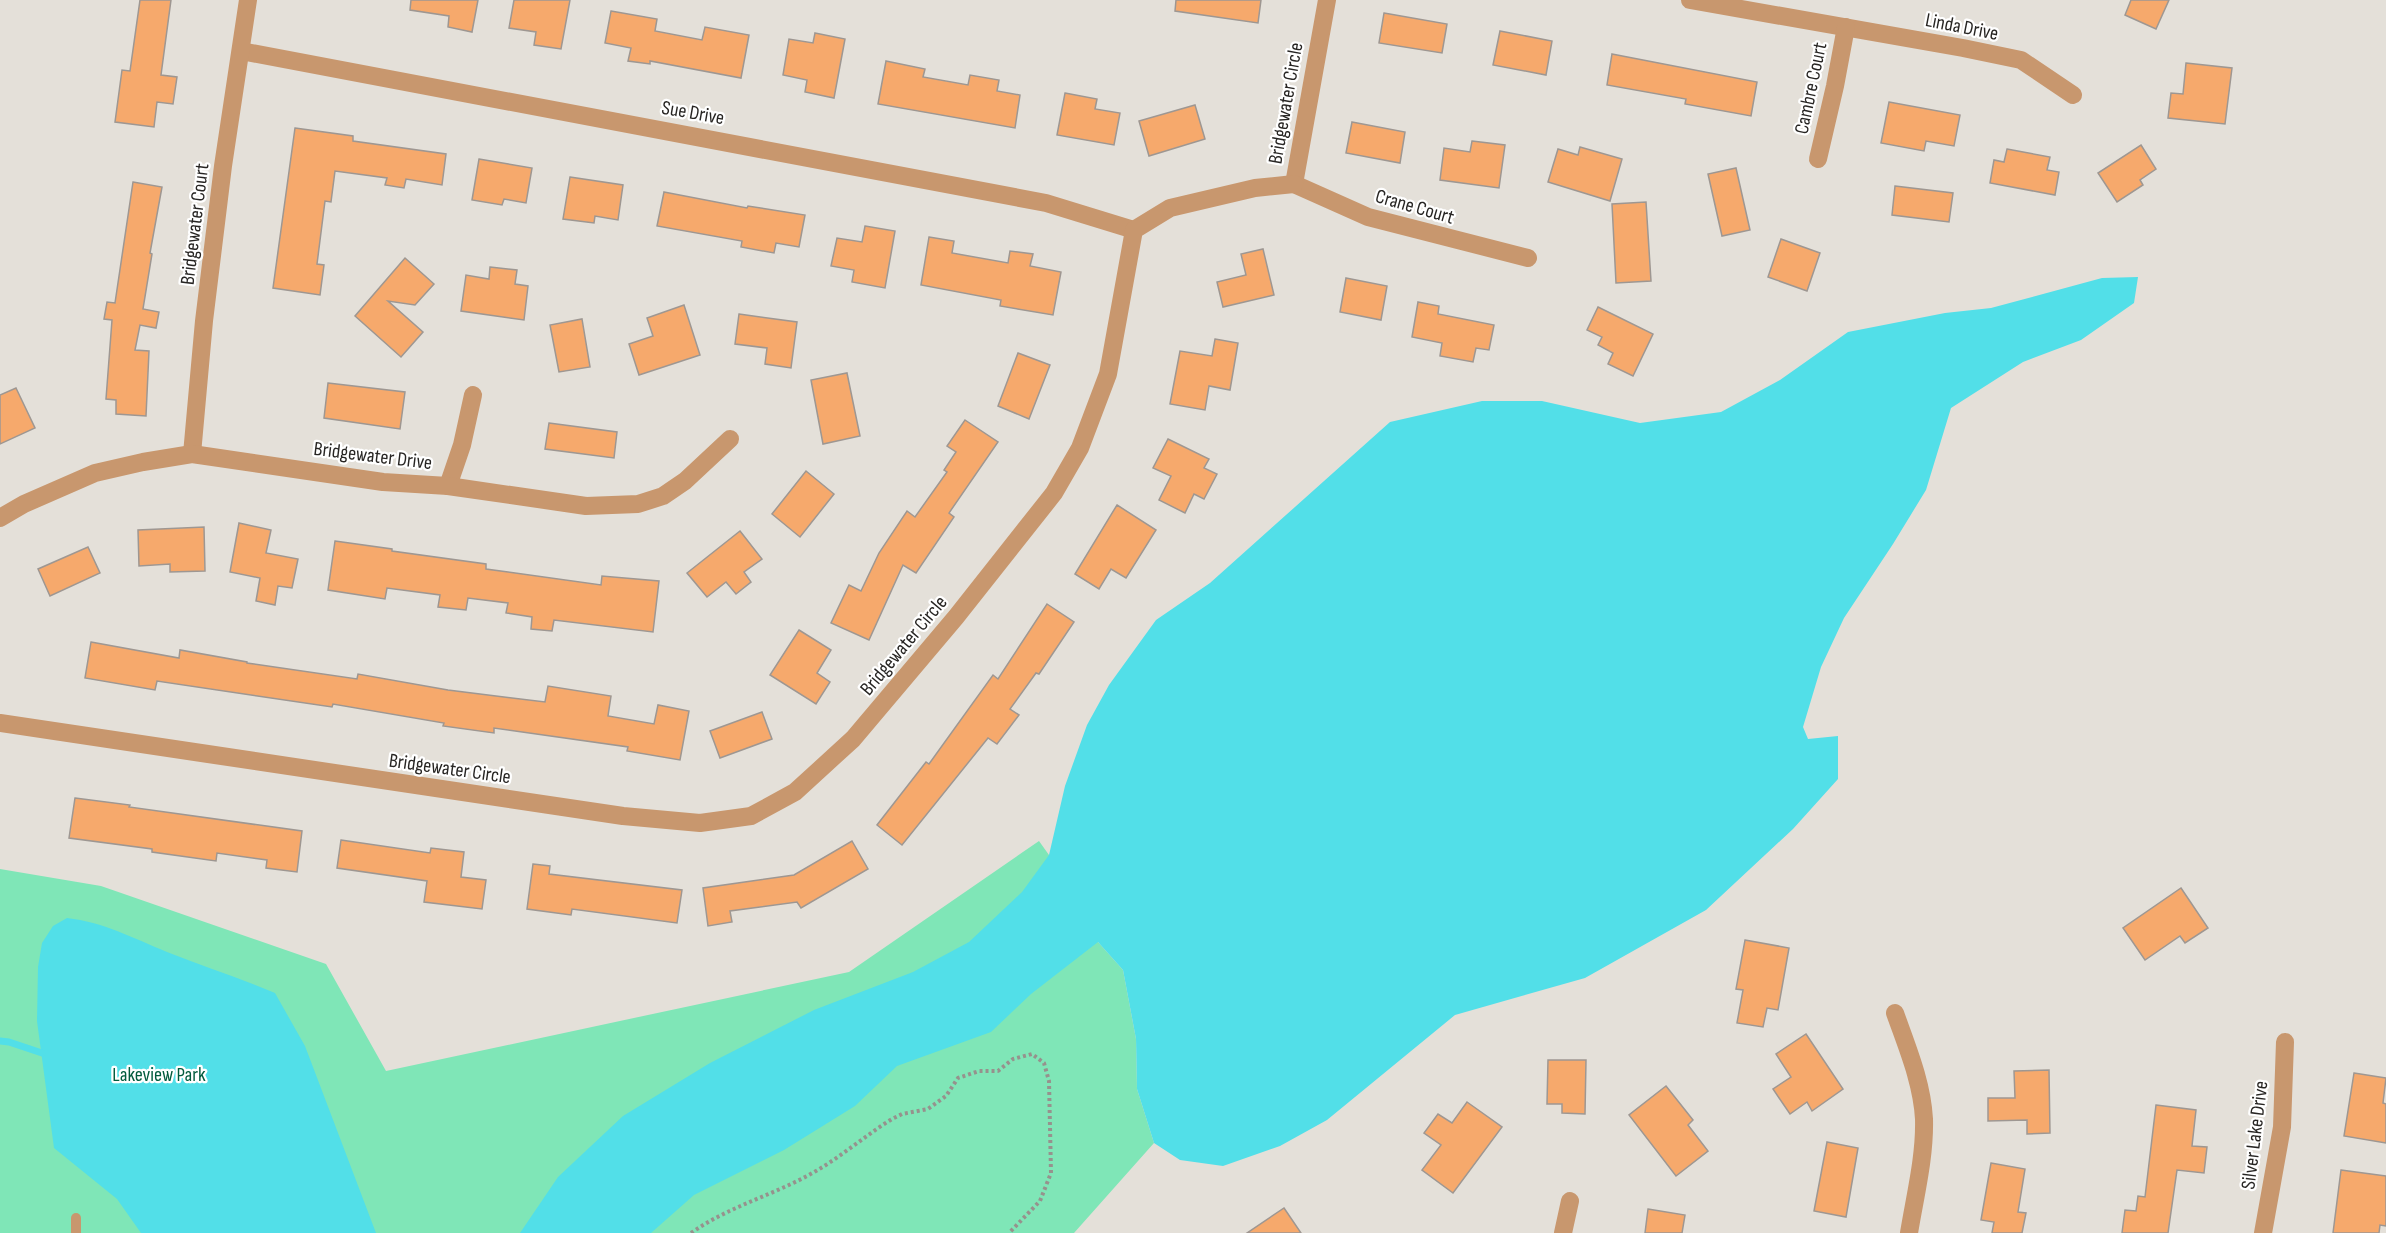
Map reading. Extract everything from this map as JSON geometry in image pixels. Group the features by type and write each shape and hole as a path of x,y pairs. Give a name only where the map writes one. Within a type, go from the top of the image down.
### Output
{"street":[{"name":"Bridgewater Court","path":"192,454 204,321 223,166 248,0"},
{"name":"Bridgewater Circle","path":"0,723 623,816 700,823 751,816 774,805 795,792 853,739 956,617 1054,493 1080,448 1108,374 1134,230 1170,208 1255,188 1294,184 1327,0"},
{"name":"Linda Drive","path":"1690,0 2021,60 2073,95"},
{"name":"Cambre Court","path":"1818,159 1835,86 1845,27"},
{"name":"Sue Drive","path":"241,51 1046,203 1134,230"},
{"name":"Crane Court","path":"1294,184 1368,218 1528,258"},
{"path":"448,486 462,445 473,395"},
{"name":"Bridgewater Drive","path":"0,518 24,504 95,473 192,454 383,482 448,486 586,506 638,504 663,495 685,481 730,439"},
{"path":"1895,1013 1914,1067 1924,1119 1923,1144 1909,1233"},
{"name":"Silver Lake Drive","path":"2263,1233 2282,1127 2285,1042"},
{"path":"1563,1233 1570,1201"}],"lane":[{"path":"76,1218 76,1233"}],"path":[{"path":"691,1233 746,1202 816,1172 892,1119 902,1114 928,1108 946,1096 958,1078 979,1071 998,1071 1013,1059 1032,1054 1044,1063 1049,1081 1051,1173 1040,1201 1009,1233"}],"green space":[{"name":"Lakeview Park","path":"1039,841 1098,942 1123,970 1136,1039 1137,1089 1154,1143 1074,1233 0,1233 0,869 101,886 326,964 386,1071 849,972"}],"water":[{"path":"2138,277 2134,303 2081,340 2023,362 1951,408 1926,490 1844,618 1821,667 1803,727 1808,739 1838,736 1838,779 1793,829 1706,910 1585,978 1455,1015 1327,1120 1280,1146 1223,1166 1180,1160 1154,1143 1137,1089 1136,1039 1123,970 1098,942 1031,994 991,1032 897,1066 855,1106 784,1150 694,1195 651,1233 520,1233 558,1177 623,1116 710,1063 814,1010 913,972 969,942 1022,892 1049,855 1065,786 1087,725 1109,685 1156,620 1210,583 1390,422 1482,401 1542,401 1640,423 1721,412 1780,380 1848,332 1945,313 1991,308 2102,278"},
{"path":"67,918 130,936 275,993 305,1046 376,1233 141,1233 117,1199 54,1148 37,1021 38,967 42,943 53,926"}],"building":[{"path":"140,0 171,0 161,75 177,77 173,104 157,102 154,127 115,122 122,70 130,71"},
{"path":"411,0 478,0 472,32 448,27 449,16 410,10"},
{"path":"514,0 570,0 561,49 534,45 536,32 509,28"},
{"path":"1176,0 1261,0 1258,23 1175,11"},
{"path":"2131,0 2169,0 2156,29 2125,15"},
{"path":"611,11 657,19 655,31 702,40 705,27 749,35 741,78 650,61 650,64 628,61 631,48 605,43"},
{"path":"1384,13 1447,24 1442,53 1379,43"},
{"path":"1500,31 1552,41 1546,75 1493,65"},
{"path":"815,33 845,39 834,98 805,92 807,80 783,75 789,39 813,43"},
{"path":"1612,54 1757,82 1751,116 1685,104 1686,99 1607,85"},
{"path":"886,61 925,69 923,77 968,85 970,75 999,80 997,91 1020,95 1015,128 878,104"},
{"path":"2186,63 2232,68 2225,124 2168,118 2171,93 2183,94"},
{"path":"1065,93 1097,99 1095,109 1120,113 1114,145 1057,135"},
{"path":"1889,102 1960,115 1954,146 1926,141 1924,151 1881,143"},
{"path":"1195,105 1205,139 1149,156 1139,121"},
{"path":"1352,122 1405,132 1400,163 1346,153"},
{"path":"295,128 353,136 353,141 446,154 442,185 406,179 404,188 385,185 387,178 335,171 331,202 325,201 317,264 324,265 320,295 273,288"},
{"path":"1472,141 1505,145 1499,188 1440,180 1444,148 1470,152"},
{"path":"2141,145 2156,169 2140,180 2143,185 2117,202 2098,173"},
{"path":"1580,147 1622,159 1610,201 1548,182 1558,149 1578,155"},
{"path":"2007,149 2050,157 2047,170 2059,172 2055,195 1990,183 1994,160 2004,162"},
{"path":"479,159 532,168 526,203 504,199 502,205 472,200"},
{"path":"1736,168 1750,230 1722,236 1708,174"},
{"path":"570,177 623,185 618,220 595,216 594,223 563,219"},
{"path":"133,182 162,187 143,309 159,312 156,328 140,325 135,350 149,351 146,416 116,414 116,400 106,399 112,320 104,319 107,302 115,303"},
{"path":"1895,186 1953,193 1949,222 1892,215"},
{"path":"664,192 747,208 748,206 805,215 799,247 776,243 774,253 741,247 742,241 657,226"},
{"path":"1646,202 1651,281 1616,283 1612,204"},
{"path":"865,226 895,231 885,288 852,282 854,270 831,266 837,238 862,242"},
{"path":"929,237 954,241 952,253 1008,263 1010,251 1033,254 1030,266 1061,272 1053,315 1000,306 1001,300 921,285"},
{"path":"1781,239 1820,253 1807,291 1768,277"},
{"path":"1263,249 1274,295 1223,307 1217,282 1246,275 1241,254"},
{"path":"405,258 434,284 415,305 388,301 423,332 401,357 355,316"},
{"path":"490,267 517,270 515,284 528,286 524,320 461,311 466,275 489,279"},
{"path":"1346,278 1387,286 1381,320 1340,312"},
{"path":"1418,302 1439,306 1438,314 1494,325 1489,350 1476,348 1473,362 1440,356 1442,343 1412,337"},
{"path":"684,305 700,355 639,375 629,344 653,336 647,318"},
{"path":"1598,307 1653,334 1633,376 1608,364 1613,353 1598,345 1602,337 1587,330"},
{"path":"739,314 797,322 791,368 765,364 767,348 735,344"},
{"path":"582,319 590,367 559,372 550,325"},
{"path":"1215,339 1238,343 1230,390 1209,386 1205,410 1170,404 1180,351 1212,356"},
{"path":"1018,353 1050,365 1029,419 998,406"},
{"path":"847,373 860,436 823,444 811,380"},
{"path":"328,383 405,392 400,429 324,418"},
{"path":"16,388 35,428 0,444 0,395"},
{"path":"965,420 998,442 949,513 954,517 916,573 903,565 869,640 831,623 849,585 861,591 879,553 907,511 915,517 947,472 944,470 956,452 947,446"},
{"path":"549,423 617,432 614,458 545,449"},
{"path":"1168,439 1209,459 1204,468 1217,474 1204,499 1194,494 1185,513 1159,500 1171,476 1153,468"},
{"path":"806,471 834,494 800,537 772,514"},
{"path":"1117,505 1156,530 1126,578 1111,569 1099,589 1075,574"},
{"path":"239,523 271,530 266,553 298,559 292,588 278,586 275,605 256,601 260,578 230,572"},
{"path":"204,527 205,571 170,572 170,564 139,566 138,530"},
{"path":"740,531 762,559 744,572 751,582 736,594 726,582 707,597 687,573"},
{"path":"335,541 486,564 486,569 601,585 602,576 659,581 653,632 554,620 552,631 531,629 532,617 506,613 508,603 468,598 466,610 438,607 440,595 387,588 385,599 328,590"},
{"path":"88,547 100,573 50,596 38,569"},
{"path":"1047,604 1074,622 1039,674 1036,673 1010,709 1019,715 997,744 988,738 902,845 877,825 926,762 929,764 993,675 998,679"},
{"path":"799,630 831,650 817,673 830,682 816,704 770,675"},
{"path":"91,642 179,658 180,650 247,663 357,679 358,674 448,690 545,702 548,686 611,696 608,716 654,724 658,705 689,711 680,760 627,751 628,747 494,728 494,733 443,726 444,723 333,704 332,707 157,681 155,690 85,678"},
{"path":"762,712 772,739 720,758 710,731"},
{"path":"75,798 302,831 297,872 266,868 267,860 217,853 216,861 152,852 152,849 69,838"},
{"path":"341,840 430,853 431,848 464,852 461,877 486,880 482,909 424,902 427,881 337,868"},
{"path":"852,841 868,869 801,908 797,902 730,911 732,922 708,926 703,888 794,875"},
{"path":"533,864 550,866 549,874 682,890 677,923 572,909 571,915 527,909"},
{"path":"2181,888 2208,928 2185,943 2180,936 2145,960 2123,928"},
{"path":"1745,940 1789,948 1778,1010 1767,1008 1763,1027 1737,1023 1743,990 1736,989"},
{"path":"1806,1034 1843,1089 1812,1111 1807,1102 1790,1114 1773,1089 1791,1077 1776,1054"},
{"path":"1548,1060 1586,1060 1585,1114 1562,1113 1562,1104 1547,1104"},
{"path":"2049,1070 2050,1133 2027,1134 2027,1120 1988,1121 1988,1098 2015,1098 2014,1071"},
{"path":"2354,1073 2386,1078 2383,1103 2386,1104 2386,1143 2344,1136"},
{"path":"1666,1086 1693,1120 1688,1125 1708,1151 1676,1176 1629,1115"},
{"path":"1467,1102 1502,1127 1453,1193 1422,1170 1441,1145 1424,1133 1438,1114 1452,1123"},
{"path":"2156,1105 2196,1110 2192,1146 2207,1147 2204,1173 2177,1170 2168,1233 2122,1233 2125,1210 2136,1211 2138,1196 2145,1197"},
{"path":"1827,1142 1858,1148 1846,1217 1814,1211"},
{"path":"1991,1163 2025,1169 2018,1212 2026,1213 2022,1233 1992,1233 1994,1222 1981,1220"},
{"path":"2341,1170 2386,1176 2386,1226 2380,1225 2379,1233 2333,1233"},
{"path":"1284,1208 1301,1233 1247,1233"},
{"path":"1648,1209 1685,1215 1682,1233 1645,1233"}],"waterway":[{"path":"0,1041 42,1053"}]}
